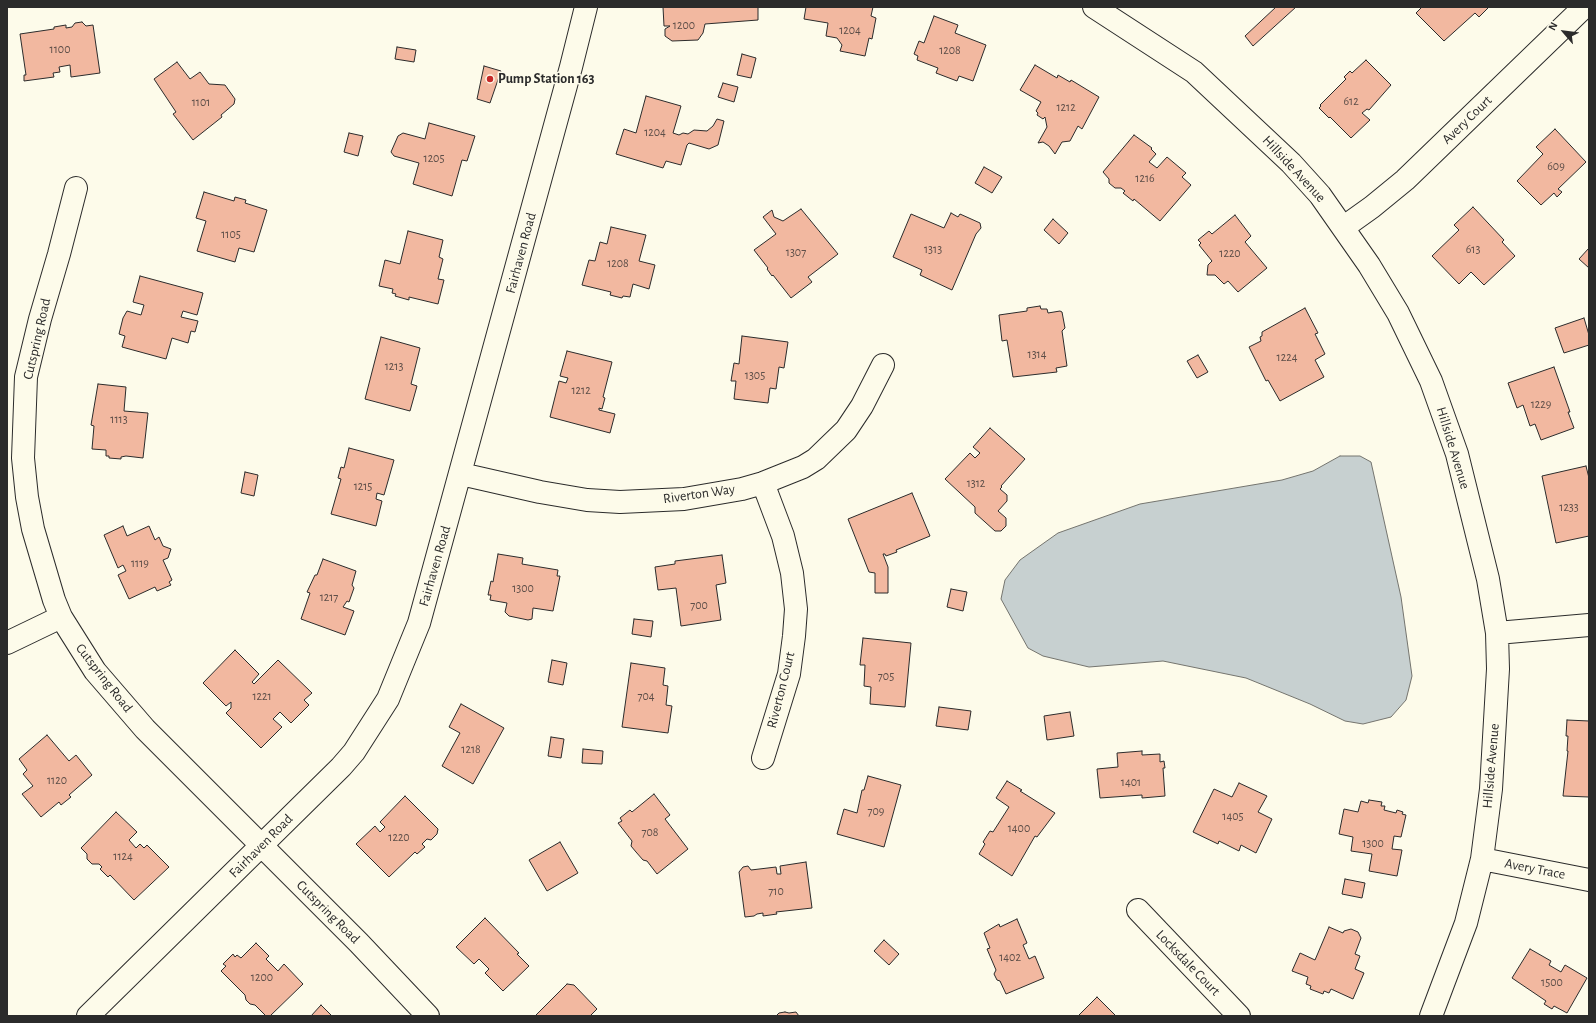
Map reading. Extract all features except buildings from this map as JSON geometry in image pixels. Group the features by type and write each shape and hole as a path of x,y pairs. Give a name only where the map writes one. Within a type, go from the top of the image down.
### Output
{"street":[{"name":"Fairhaven Road","path":"88,1016 261,846 354,752 388,699 419,623 461,474 586,7"},
{"name":"Hillside Avenue","path":"1094,7 1194,72 1291,163 1320,195 1344,227 1398,313 1431,381 1457,454 1488,579 1497,633 1498,668 1491,790 1482,859 1466,923 1431,1016"},
{"name":"Avery Court","path":"1344,227 1406,180 1584,7"},
{"name":"Cutspring Road","path":"76,188 59,254 40,318 26,377 23,458 32,529 61,617 95,671 145,729 187,769 261,846 360,943 428,1016"},
{"name":"Riverton Way","path":"461,474 540,492 587,500 620,502 684,499 763,483 803,467 827,450 846,430 854,418 883,365"},
{"name":"Riverton Court","path":"763,483 783,536 792,573 796,609 789,674 763,758"},
{"path":"7,643 61,617"},
{"path":"1497,633 1589,625"},
{"name":"Avery Trace","path":"1482,859 1589,880"},
{"name":"Locksdale Court","path":"1138,910 1239,1016"}],"shaded area":[{"path":"1340,456 1360,456 1371,462 1401,597 1412,676 1406,700 1391,717 1363,724 1345,721 1310,704 1246,678 1163,661 1089,667 1043,656 1028,648 1001,599 1005,580 1020,560 1058,533 1140,504 1282,480 1313,471"}],"place":[{"name":"Pump Station 163","path":"490,79"}]}
